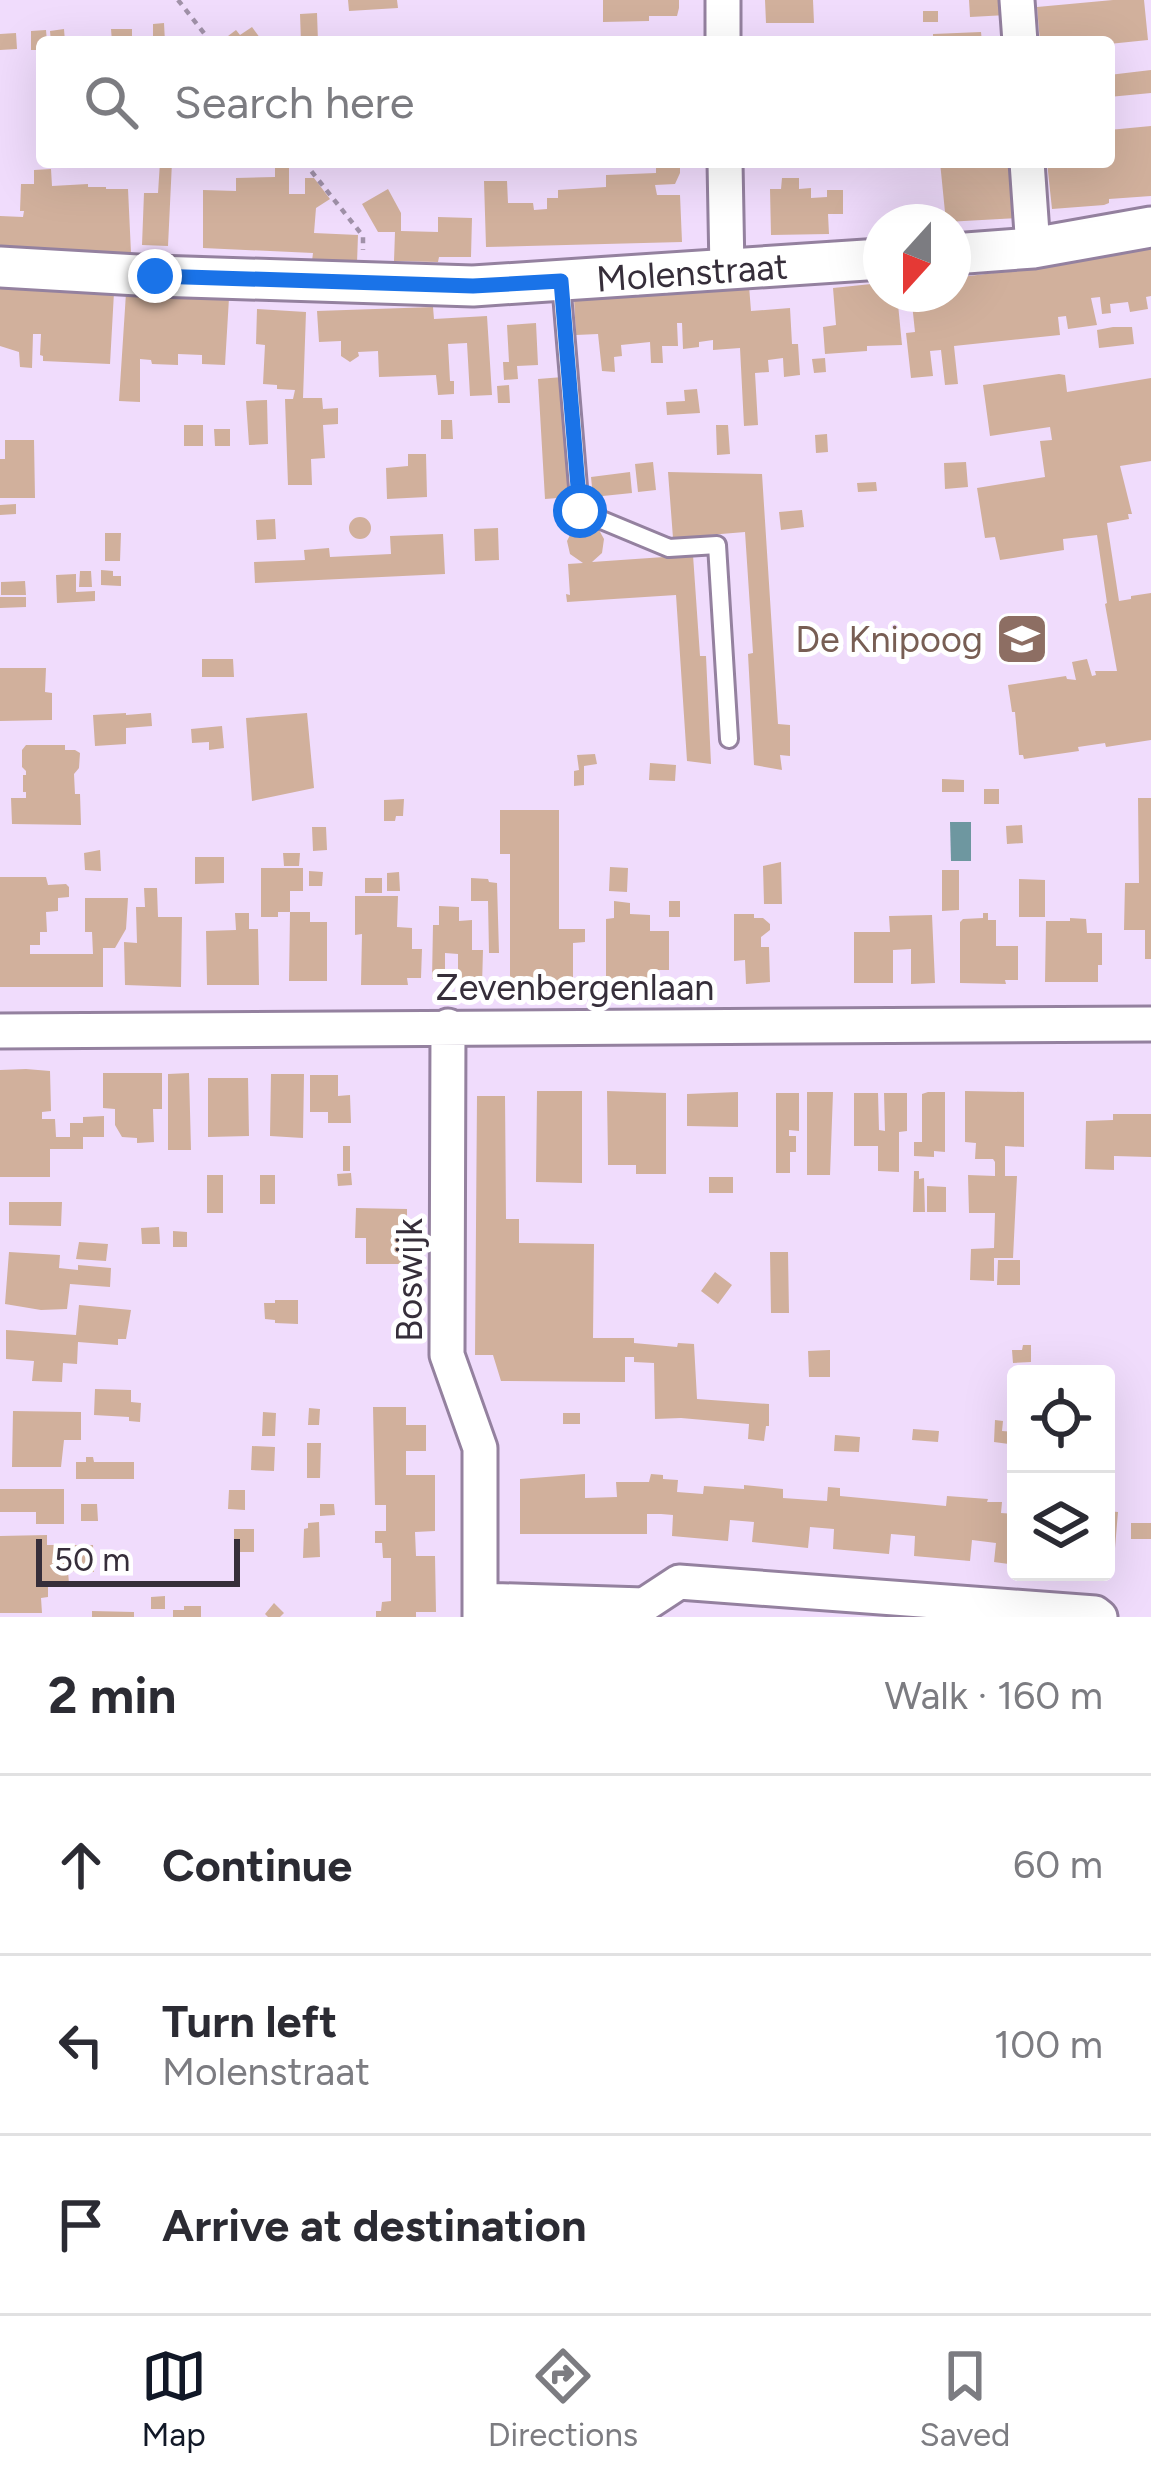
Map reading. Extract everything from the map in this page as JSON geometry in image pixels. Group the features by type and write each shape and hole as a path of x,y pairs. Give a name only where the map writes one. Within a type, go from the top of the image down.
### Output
{"street":[{"path":"723,0 723,36"},
{"path":"1017,0 1020,36"},
{"path":"725,168 727,270"},
{"path":"1028,168 1033,248"},
{"path":"971,253 1033,248 1151,227"},
{"name":"Molenstraat","path":"0,267 473,286 863,260"},
{"name":"Zevenbergenlaan","path":"0,1031 1151,1024"},
{"name":"Boswijk","path":"448,1027 447,1355 480,1448 480,1609 644,1611 679,1582 994,1611 1096,1613 1100,1617"}],"lane":[{"path":"561,281 580,511 669,548 717,545 729,739"}],"path":[{"path":"178,0 206,36"},
{"path":"309,168 363,236 364,284"}],"shaded area":[{"path":"950,822 971,822 971,861 951,861"}],"building":[{"path":"348,0 397,0 398,8 349,11"},
{"path":"603,0 679,0 679,8 677,16 603,22"},
{"path":"765,0 813,0 814,23 766,23"},
{"path":"969,0 1007,0 1007,15 970,17"},
{"path":"1144,0 1148,40 1115,43 1115,36 1039,36 1037,7"},
{"path":"923,11 938,11 938,22 923,22"},
{"path":"317,13 318,36 301,36 300,14"},
{"path":"164,23 165,36 153,36 153,24"},
{"path":"252,27 259,36 228,36 236,30 240,35"},
{"path":"111,29 132,29 132,36 112,36"},
{"path":"46,30 46,36 36,36 36,50 31,50 31,31"},
{"path":"981,32 981,36 933,36"},
{"path":"16,33 17,49 0,50 0,34"},
{"path":"1151,70 1151,93 1115,96 1115,74"},
{"path":"1151,126 1151,196 1052,209 1048,168 1115,168 1115,129"},
{"path":"160,168 172,168 168,246 142,245 144,193 158,193"},
{"path":"275,168 289,168 289,194 305,194 305,178 314,178 330,199 316,208 314,233 358,235 357,263 312,261 313,253 203,248 203,190 236,191 236,178 275,177"},
{"path":"656,168 680,168 675,184 655,185 657,195 680,195 682,242 486,247 484,181 507,181 508,203 533,203 534,210 547,209 547,198 558,198 558,190 606,187 606,175 656,173"},
{"path":"941,168 1015,168 1020,218 971,221 971,204 944,204"},
{"path":"51,169 52,186 128,189 131,253 0,248 0,216 23,217 21,184 34,184 34,170"},
{"path":"782,178 799,178 799,189 811,188 811,198 827,197 827,190 843,190 843,214 828,214 829,234 771,235 770,189 781,189"},
{"path":"388,189 401,213 401,231 438,232 438,217 472,218 471,257 394,261 395,232 378,232 362,204"},
{"path":"1151,247 1148,309 1130,312 1128,302 1110,304 1111,313 1102,314 1100,297 1091,298 1097,325 1068,329 1066,316 1058,317 1060,335 954,346 958,384 945,385 941,350 930,351 933,376 911,378 906,333 915,332 913,312 971,312 971,276"},
{"path":"863,285 863,312 899,312 902,345 825,354 823,327 836,325 833,288"},
{"path":"749,286 751,311 790,308 792,344 798,344 800,375 784,377 783,358 768,360 769,372 755,373 758,425 744,426 740,348 713,350 713,340 683,349 682,323 677,323 678,346 662,346 663,363 651,363 650,342 621,345 622,356 614,357 615,372 602,371 598,334 576,335 574,299"},
{"path":"0,287 114,292 110,364 43,361 41,334 33,334 32,368 20,367 19,352 0,346"},
{"path":"126,293 229,298 225,365 202,364 202,355 178,354 178,365 140,359 140,402 119,401"},
{"path":"433,307 434,319 487,316 492,395 470,396 467,343 448,344 454,394 438,395 436,375 379,377 378,351 358,352 350,362 341,356 341,341 319,342 317,311"},
{"path":"257,309 306,312 303,398 322,398 323,409 338,408 338,424 323,425 325,458 311,459 312,485 288,485 285,399 293,399 295,390 263,384 265,345 256,344"},
{"path":"536,323 538,365 517,366 518,379 504,380 503,362 509,362 507,325"},
{"path":"1132,327 1134,344 1099,348 1097,330"},
{"path":"825,358 826,372 814,373 812,359"},
{"path":"1065,375 1067,392 1151,378 1151,461 1120,466 1132,514 1129,519 1107,523 1119,601 1151,593 1151,740 1078,747 1079,751 1024,759 1019,755 1008,685 1066,676 1076,680 1072,662 1087,659 1092,676 1095,671 1117,671 1097,535 1063,539 1064,550 1000,560 995,537 985,538 977,488 1045,477 1040,441 1052,440 1050,427 990,436 983,385"},
{"path":"563,377 571,497 545,499 538,379"},
{"path":"509,385 510,403 498,403 497,386"},
{"path":"697,389 700,413 667,415 666,402 685,401 684,390"},
{"path":"267,400 268,444 249,445 246,401"},
{"path":"441,420 452,420 453,439 441,439"},
{"path":"184,425 203,425 203,446 184,446"},
{"path":"716,425 728,425 730,454 717,455"},
{"path":"214,429 230,429 230,446 215,446"},
{"path":"827,434 828,452 816,453 815,435"},
{"path":"5,440 34,440 35,498 0,498"},
{"path":"408,454 426,454 427,497 387,499 386,468 408,466"},
{"path":"653,462 656,490 638,492 635,464"},
{"path":"966,462 968,487 945,489 944,463"},
{"path":"630,472 632,493 593,497 591,477"},
{"path":"668,472 762,474 778,724 790,725 790,756 780,755 782,770 754,765 745,532 673,538"},
{"path":"876,482 877,491 858,492 857,483"},
{"path":"16,504 16,514 0,515 0,505"},
{"path":"802,510 804,527 781,530 779,512"},
{"path":"360,517 371,528 360,539 349,528"},
{"path":"275,519 276,539 257,540 256,520"},
{"path":"586,525 599,530 604,539 602,553 592,562 693,555 700,656 706,656 711,764 687,761 676,595 567,602 568,564 583,563 570,554 567,541 573,529"},
{"path":"498,528 499,560 475,561 474,529"},
{"path":"105,533 121,533 120,561 105,561"},
{"path":"443,534 445,574 255,583 254,562 305,560 304,550 329,548 330,557 391,554 390,536"},
{"path":"101,570 121,576 121,586 101,585"},
{"path":"80,571 91,571 92,587 79,587"},
{"path":"76,574 76,592 95,591 95,601 57,603 56,575"},
{"path":"25,581 26,595 1,595 1,582"},
{"path":"0,597 26,597 26,607 0,608"},
{"path":"202,659 233,659 234,677 202,677"},
{"path":"0,668 46,668 45,692 52,693 52,720 0,721"},
{"path":"151,713 152,726 126,728 126,744 95,746 93,715"},
{"path":"307,713 314,788 252,801 246,718"},
{"path":"222,726 224,748 209,750 209,742 192,743 191,729"},
{"path":"26,745 65,745 65,750 80,753 74,774 81,825 12,824 11,798 26,798 22,750"},
{"path":"595,754 597,764 584,766 584,785 574,786 577,755"},
{"path":"650,763 676,765 675,781 649,780"},
{"path":"942,779 964,780 964,792 942,792"},
{"path":"984,789 999,789 999,804 984,804"},
{"path":"1138,798 1151,798 1151,959 1145,959 1145,930 1124,930 1125,883 1139,883"},
{"path":"404,799 403,816 384,821 384,800"},
{"path":"500,810 559,810 559,929 585,929 585,942 573,943 573,987 510,988 510,854 500,854"},
{"path":"1022,825 1023,843 1007,844 1006,826"},
{"path":"312,827 326,827 327,850 313,851"},
{"path":"100,850 101,871 85,870 84,853"},
{"path":"283,853 300,853 299,866 284,866"},
{"path":"195,857 224,857 224,883 195,884"},
{"path":"781,862 782,904 764,904 763,866"},
{"path":"610,867 628,868 627,892 609,891"},
{"path":"261,868 303,868 303,891 290,891 290,912 261,917"},
{"path":"942,870 959,870 959,910 942,911"},
{"path":"309,871 323,872 322,886 309,886"},
{"path":"399,872 400,891 387,891 387,873"},
{"path":"0,877 46,877 48,885 69,887 69,897 58,898 58,911 46,912 47,932 40,932 40,945 30,945 30,954 93,954 92,932 85,932 85,898 128,898 126,929 115,948 103,948 103,987 0,987"},
{"path":"365,878 382,878 382,893 365,893"},
{"path":"471,878 497,883 499,953 489,953 488,901 471,901"},
{"path":"1019,879 1045,880 1045,917 1019,917"},
{"path":"144,888 157,888 158,917 182,917 181,987 125,985 124,942 137,943 136,907 145,907"},
{"path":"355,896 398,896 397,927 412,928 412,949 422,949 421,978 407,978 408,985 361,985 362,934 355,935"},
{"path":"614,901 630,903 630,914 650,915 650,931 669,931 669,970 655,970 655,984 606,984 606,919 614,918"},
{"path":"669,901 680,901 680,917 669,917"},
{"path":"439,906 459,907 459,921 472,920 472,950 483,950 482,986 458,985 458,954 445,953 445,979 432,979 433,925 439,925"},
{"path":"290,912 310,912 310,922 327,922 327,981 289,981"},
{"path":"235,913 249,913 249,929 258,929 259,985 207,985 206,931 236,930"},
{"path":"988,913 988,920 996,920 996,946 1018,946 1018,980 960,983 960,922 983,918"},
{"path":"734,914 754,914 770,924 761,937 761,947 769,947 770,982 746,984 745,960 734,961"},
{"path":"932,915 935,983 911,984 911,949 893,950 893,983 854,983 854,932 890,932 889,916"},
{"path":"1086,919 1087,933 1102,933 1098,982 1045,982 1046,921"},
{"path":"0,1070 50,1071 51,1111 42,1112 42,1119 55,1119 56,1137 70,1137 70,1123 83,1123 83,1117 104,1116 104,1137 83,1137 83,1149 50,1149 50,1177 0,1177"},
{"path":"103,1073 162,1073 162,1109 153,1109 154,1142 137,1143 137,1138 122,1137 115,1125 115,1109 103,1108"},
{"path":"189,1073 191,1150 168,1150 168,1074"},
{"path":"271,1074 304,1074 303,1138 270,1136"},
{"path":"310,1075 338,1075 338,1096 350,1095 351,1123 328,1123 328,1112 310,1112"},
{"path":"208,1078 248,1078 249,1136 208,1137"},
{"path":"537,1091 582,1091 582,1183 536,1182"},
{"path":"607,1091 666,1093 666,1174 636,1174 636,1165 608,1165"},
{"path":"965,1091 1024,1092 1024,1147 1005,1146 1005,1176 1017,1176 1013,1258 994,1258 994,1281 970,1280 971,1249 994,1248 995,1213 969,1213 968,1175 995,1176 995,1162 975,1159 976,1143 965,1142"},
{"path":"738,1092 738,1127 687,1126 687,1094"},
{"path":"807,1092 833,1092 830,1175 807,1175"},
{"path":"945,1092 945,1152 914,1156 914,1142 922,1142 922,1094"},
{"path":"776,1093 799,1093 799,1131 789,1130 789,1136 796,1136 790,1173 776,1173"},
{"path":"854,1093 878,1093 879,1130 885,1131 884,1093 907,1093 907,1131 899,1132 899,1172 878,1171 878,1146 854,1146"},
{"path":"477,1096 505,1096 506,1219 519,1219 519,1243 594,1244 593,1338 634,1338 634,1343 677,1347 678,1343 694,1344 697,1399 769,1404 764,1441 748,1439 749,1424 655,1419 654,1363 634,1362 634,1357 625,1357 625,1382 501,1381 493,1355 475,1355"},
{"path":"1113,1114 1151,1114 1151,1157 1114,1156 1114,1170 1085,1169 1086,1121 1113,1120"},
{"path":"343,1146 350,1146 350,1171 343,1171"},
{"path":"914,1171 919,1171 919,1179 924,1178 925,1212 913,1212"},
{"path":"351,1173 352,1185 338,1186 337,1174"},
{"path":"207,1175 223,1175 223,1213 207,1213"},
{"path":"260,1175 275,1175 275,1204 260,1204"},
{"path":"709,1177 733,1177 733,1193 709,1193"},
{"path":"927,1186 946,1187 946,1212 927,1212"},
{"path":"9,1202 62,1202 61,1226 9,1225"},
{"path":"356,1208 407,1209 407,1264 366,1264 366,1238 355,1238"},
{"path":"159,1227 160,1244 142,1244 141,1228"},
{"path":"173,1231 187,1232 187,1247 173,1247"},
{"path":"79,1242 108,1244 106,1261 76,1259"},
{"path":"9,1252 60,1255 59,1268 111,1268 110,1287 70,1284 67,1309 5,1304"},
{"path":"770,1252 788,1252 789,1313 771,1313"},
{"path":"998,1260 1020,1260 1020,1285 997,1285"},
{"path":"715,1272 732,1285 718,1304 701,1291"},
{"path":"298,1300 298,1324 265,1319 264,1303"},
{"path":"79,1305 131,1310 126,1339 118,1339 118,1345 78,1342 77,1364 63,1363 62,1382 32,1381 34,1361 6,1359 6,1330 76,1335"},
{"path":"1023,1345 1031,1345 1031,1362 1013,1363 1012,1350 1022,1350"},
{"path":"830,1350 830,1377 809,1377 808,1351"},
{"path":"95,1389 131,1390 131,1402 141,1403 140,1422 94,1415"},
{"path":"373,1407 406,1407 406,1425 426,1425 426,1451 406,1451 406,1475 435,1475 435,1531 415,1532 416,1556 435,1556 436,1612 376,1617 382,1602 391,1601 391,1558 383,1558 382,1543 375,1543 375,1531 386,1531 386,1505 375,1505"},
{"path":"309,1408 320,1409 319,1425 308,1425"},
{"path":"13,1411 81,1412 81,1440 64,1440 61,1467 12,1467"},
{"path":"263,1412 276,1413 275,1436 262,1436"},
{"path":"563,1413 580,1413 580,1424 563,1424"},
{"path":"995,1420 1003,1421 1007,1444 994,1442"},
{"path":"913,1429 939,1431 938,1442 912,1440"},
{"path":"835,1435 860,1437 859,1452 834,1451"},
{"path":"307,1443 321,1443 320,1478 307,1478"},
{"path":"252,1446 275,1447 274,1471 251,1470"},
{"path":"86,1457 93,1457 94,1462 134,1462 134,1479 76,1479 76,1462 86,1462"},
{"path":"585,1474 585,1498 617,1497 616,1482 649,1482 651,1474 678,1480 677,1492 703,1494 704,1486 744,1489 744,1485 783,1489 783,1498 827,1501 828,1487 840,1488 840,1496 946,1506 947,1496 988,1499 1002,1502 1001,1513 1007,1513 1007,1564 994,1562 996,1543 972,1540 970,1561 914,1556 915,1536 891,1534 889,1554 833,1549 834,1529 810,1527 808,1548 752,1542 754,1522 730,1520 728,1541 672,1536 673,1515 661,1514 647,1514 647,1534 520,1534 520,1479"},
{"path":"0,1489 64,1489 64,1524 36,1524 36,1512 0,1512"},
{"path":"229,1490 245,1490 245,1510 228,1509"},
{"path":"81,1504 97,1504 98,1521 81,1521"},
{"path":"320,1504 334,1504 335,1515 320,1516"},
{"path":"319,1522 320,1557 303,1558 304,1529 308,1523"},
{"path":"1131,1523 1151,1523 1151,1539 1131,1539"},
{"path":"234,1529 254,1529 254,1552 234,1552"},
{"path":"47,1535 47,1545 93,1545 94,1572 68,1571 69,1584 48,1584 48,1597 41,1598 42,1613 0,1613 0,1536"},
{"path":"165,1596 165,1609 151,1609 151,1597"},
{"path":"274,1603 284,1613 268,1617 265,1614"},
{"path":"184,1606 201,1606 201,1617 173,1617 173,1610 184,1610"},
{"path":"92,1611 134,1612 134,1617 92,1617"}],"place":[{"name":"De Knipoog","path":"1022,639"}],"route":[{"path":"155,276 473,286 561,281 580,511"}]}
